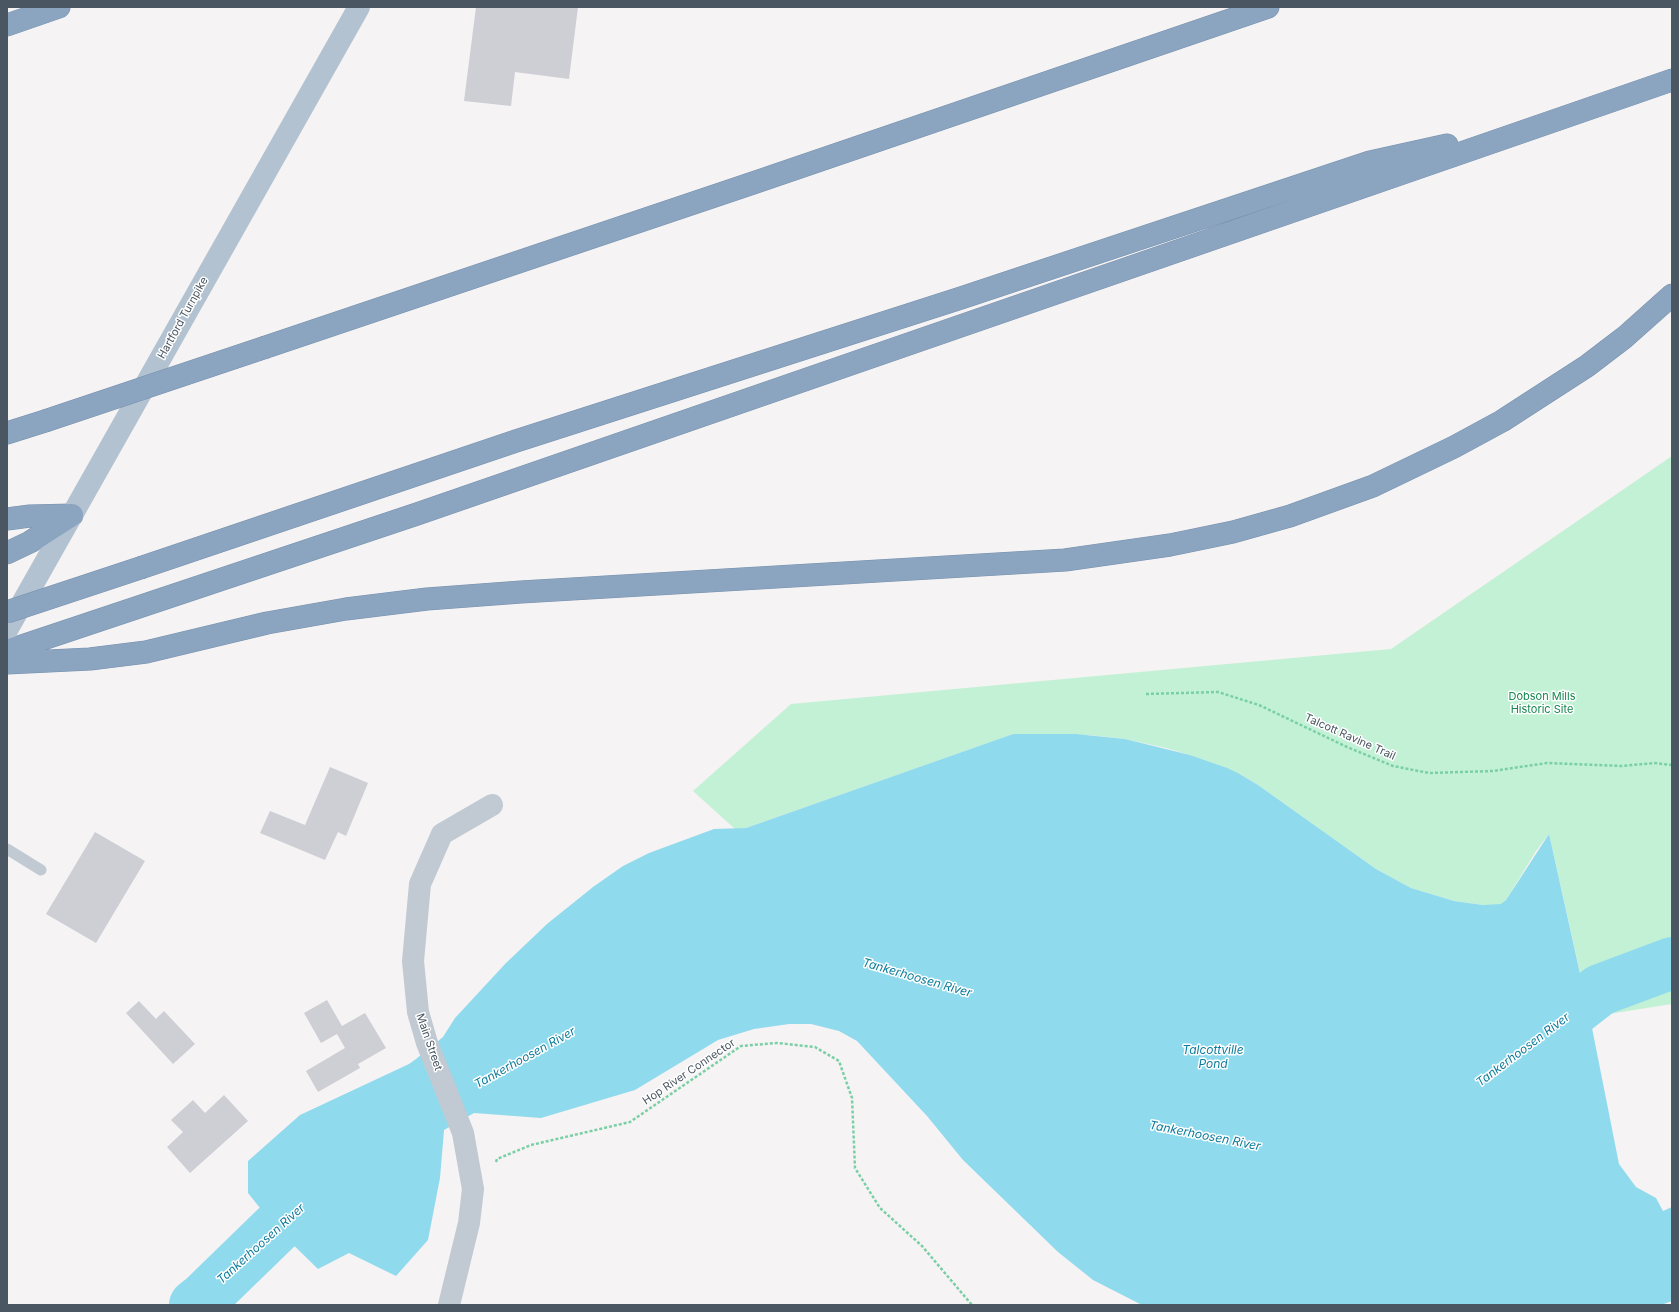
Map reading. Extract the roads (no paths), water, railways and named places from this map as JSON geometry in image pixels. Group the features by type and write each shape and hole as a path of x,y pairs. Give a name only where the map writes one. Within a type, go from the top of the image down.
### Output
{"highway":[{"path":"7,25 60,7"},
{"path":"7,433 27,425 266,347 756,182 1268,7"},
{"path":"7,651 417,514 1672,80"},
{"path":"7,612 516,441 960,298 1370,162 1539,126"},
{"path":"7,664 90,659 146,652 266,623 384,604 521,592 1065,560 1170,545 1233,532 1304,511 1373,486 1454,447 1502,421 1587,366 1625,338 1672,295"},
{"path":"7,519 30,516 72,515"},
{"path":"7,553 30,542 72,515"}],"main road":[{"name":"Hartford Turnpike","path":"7,630 359,7"}],"street":[{"name":"Main Street","path":"449,1305 469,1223 473,1189 463,1134 427,1043 418,1012 413,960 420,884 442,834 492,805"}],"lane":[{"path":"7,849 41,870"}],"water":[{"name":"Talcottville Pond","path":"1013,734 1076,734 1125,739 1190,755 1227,768 1258,785 1376,869 1411,888 1454,901 1483,905 1501,904 1506,900 1549,834 1591,1023 1619,1164 1636,1187 1656,1198 1663,1211 1672,1207 1672,1301 1661,1305 1140,1304 1093,1280 1058,1252 963,1160 927,1116 857,1041 839,1031 811,1024 789,1024 754,1029 718,1040 635,1090 541,1118 474,1113 444,1130 440,1178 428,1240 396,1276 349,1253 318,1269 276,1228 248,1193 248,1161 300,1115 409,1064 416,1059 443,1037 455,1018 506,963 547,924 593,887 623,866 649,853 714,829 746,828"}],"waterway":[{"name":"Tankerhoosen River","path":"1529,1045 1600,990 1672,963"},
{"name":"Tankerhoosen River","path":"195,1305 276,1228 332,1183"}],"park label":[{"name":"Dobson Mills Historic Site","path":"1542,703"}]}
